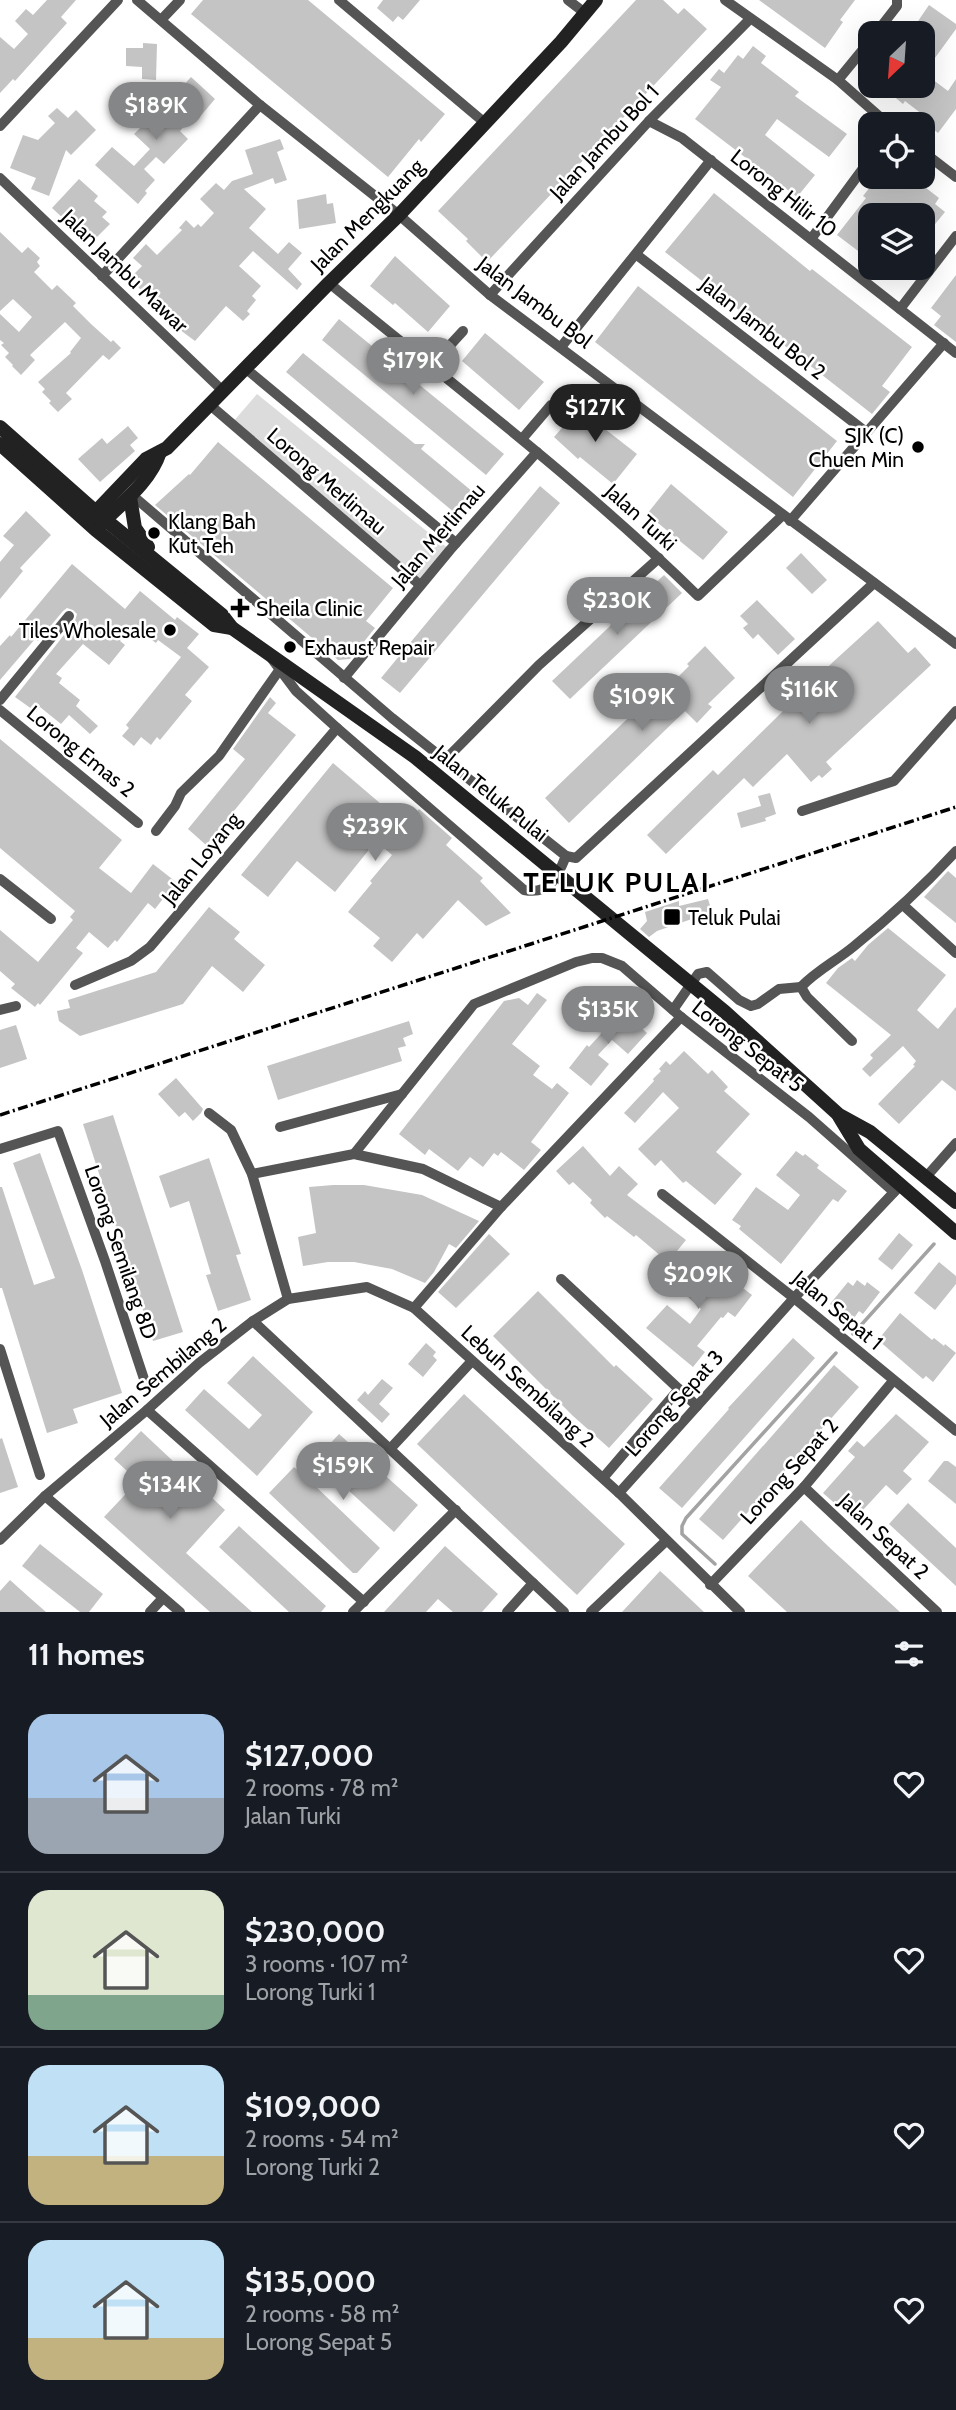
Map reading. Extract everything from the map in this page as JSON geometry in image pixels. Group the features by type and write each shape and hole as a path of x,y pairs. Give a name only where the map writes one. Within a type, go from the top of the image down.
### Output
{"main road":[{"name":"Jalan Mengkuang","path":"96,520 156,465 160,453 398,215 596,0"},
{"name":"Jalan Teluk Pulai","path":"0,427 96,520 159,561 222,615 232,628 415,757 725,1012 839,1115 870,1132 956,1202"},
{"name":"Jalan Teluk Pulai","path":"0,444 96,520 214,625 232,628"},
{"path":"43,466 81,491 97,495 126,493 135,528 159,561"},
{"name":"Jalan Teluk Pulai","path":"839,1115 859,1149 897,1188 956,1233"}],"street":[{"path":"0,126 118,0"},
{"name":"Jalan Jambu Bol","path":"137,0 260,105 398,215 490,295 956,644"},
{"path":"162,20 180,0"},
{"path":"339,0 485,123"},
{"path":"569,0 585,13"},
{"path":"725,0 838,80 874,112"},
{"path":"885,21 897,6 897,0"},
{"name":"Jalan Jambu Bol 1","path":"490,295 649,121 750,19"},
{"path":"838,80 858,56"},
{"path":"102,276 260,105"},
{"name":"Lorong Hilir 10","path":"649,121 682,138 956,353"},
{"path":"561,347 711,160"},
{"path":"935,161 956,177"},
{"path":"811,239 858,175"},
{"name":"Jalan Jambu Mawar","path":"0,178 223,391"},
{"path":"900,309 956,236"},
{"name":"Jalan Jambu Bol 2","path":"636,255 866,432"},
{"name":"Jalan Turki","path":"329,283 522,439 659,558 698,596 786,518"},
{"path":"430,367 463,331"},
{"path":"786,518 944,343"},
{"name":"Lorong Merlimau","path":"245,368 456,543"},
{"name":"Lorong Merlimau","path":"210,405 420,585"},
{"path":"522,439 551,405"},
{"name":"Jalan Merlimau","path":"344,678 420,585 537,452"},
{"path":"126,493 445,760 566,856 576,858 874,583"},
{"path":"445,760 539,665 659,558"},
{"path":"0,700 69,616"},
{"path":"266,651 296,691 524,890 536,892 547,888 566,856"},
{"path":"156,831 175,806 181,793 219,756 279,669"},
{"name":"Lorong Emas 2","path":"0,710 138,823"},
{"path":"802,811 894,781 956,711"},
{"name":"Jalan Loyang","path":"75,985 131,961 149,947 337,728"},
{"path":"414,1308 501,1207 677,1014 698,974 708,972 739,1000 751,1006 779,989 802,987 809,978 850,949 903,905 956,851"},
{"path":"0,879 51,919"},
{"path":"903,905 956,953"},
{"name":"Lorong Sepat 5","path":"354,1154 474,1004 576,962 602,958 622,966 677,1014 897,1188"},
{"path":"802,987 807,998 852,1041"},
{"path":"0,1010 16,1006"},
{"path":"280,1127 402,1094"},
{"path":"209,1113 231,1130 252,1174 288,1299"},
{"name":"Lorong Semilang 8D","path":"0,1149 58,1131 146,1385"},
{"path":"926,1177 956,1143"},
{"path":"252,1174 354,1154 423,1169 501,1207"},
{"name":"Lorong Sepat 3","path":"619,1493 897,1188"},
{"name":"Jalan Sepat 1","path":"662,1194 956,1431"},
{"path":"561,1279 697,1406"},
{"name":"Lebuh Sembilang 2","path":"253,1321 288,1299 367,1287 414,1308 603,1478 740,1612"},
{"name":"Jalan Sembilang 2","path":"0,1540 45,1496 199,1363 253,1321 564,1612"},
{"path":"0,1349 40,1475"},
{"path":"390,1448 471,1362"},
{"name":"Lorong Sepat 2","path":"710,1585 804,1487 893,1381"},
{"path":"603,1478 678,1390"},
{"path":"147,1410 364,1602"},
{"name":"Jalan Sepat 2","path":"804,1487 937,1612"},
{"path":"45,1496 180,1612"},
{"path":"354,1612 456,1510"},
{"path":"591,1612 666,1541"},
{"path":"507,1612 533,1583"},
{"path":"150,1612 163,1598"}],"shaded area":[{"path":"257,394 450,550 424,584 232,423"}],"building":[{"path":"47,0 76,0 61,17 67,23 15,81 13,79 0,93 0,37 14,49 28,34 15,21 26,9 33,15"},
{"path":"203,0 308,0 445,114 421,142 419,139 388,177 191,14"},
{"path":"383,0 420,0 403,20 398,16 393,22 377,8"},
{"path":"636,0 663,0 678,14 684,8 707,29 487,262 466,241 468,239 438,211"},
{"path":"759,0 855,0 840,20 843,22 825,48"},
{"path":"929,5 956,24 956,29 935,58 935,21 918,21"},
{"path":"143,43 157,44 156,80 142,79 142,67 126,66 126,48 143,48"},
{"path":"753,46 766,56 761,63 799,92 795,96 847,134 829,157 777,119 765,135 815,175 797,197 695,119 721,87 710,80 719,69 724,73 738,55 743,59"},
{"path":"191,77 215,99 198,119 194,115 180,131 188,139 164,164 156,157 144,169 155,180 138,204 95,165 112,147 134,166 150,149 134,134 140,128 138,125 152,111 161,120 186,91 181,88"},
{"path":"956,79 956,109 938,133 935,131 935,112 919,112 905,101 903,104 896,98 935,98 935,81 948,91"},
{"path":"57,108 68,118 76,110 96,130 71,155 66,150 49,196 31,189 36,178 10,168 23,135 38,140 55,123 48,116"},
{"path":"280,139 284,149 277,152 287,180 275,184 273,178 244,189 266,209 249,228 278,254 289,242 302,253 288,269 302,284 297,290 253,251 239,266 261,286 252,296 256,300 247,311 250,314 243,321 226,306 195,341 160,315 152,307 155,305 149,297 129,279 142,266 133,258 146,244 157,255 182,230 179,228 186,220 194,228 198,224 201,227 214,213 200,199 216,183 224,190 232,181 253,174 245,150"},
{"path":"79,179 98,196 94,201 107,212 102,217 110,224 93,241 81,229 78,232 52,208"},
{"path":"869,189 927,189 939,198 935,204 862,203 866,198 863,196"},
{"path":"714,193 810,271 812,269 912,347 882,386 890,392 872,414 665,252"},
{"path":"326,194 327,204 333,203 336,223 299,229 297,200"},
{"path":"935,204 945,212 935,224"},
{"path":"858,208 858,251 837,235"},
{"path":"0,232 22,253 28,247 40,258 37,262 40,266 34,272 52,290 57,285 76,303 73,306 91,324 121,348 109,360 103,355 66,393 72,399 58,412 49,403 51,401 42,392 45,389 38,382 71,353 81,338 65,322 30,355 35,360 21,375 5,357 9,353 1,345 4,343 0,340 0,314 19,332 32,317 13,299 0,311"},
{"path":"395,256 450,306 428,332 395,303 393,305 370,286"},
{"path":"956,275 956,342 934,325 941,316 931,308"},
{"path":"638,286 837,441 793,497 595,342"},
{"path":"339,319 504,454 486,475 322,340"},
{"path":"485,333 544,382 519,410 462,361"},
{"path":"303,353 415,444 425,444 421,449 473,492 455,513 286,372"},
{"path":"583,404 608,425 605,429 637,454 613,484 580,457 578,459 554,437"},
{"path":"128,426 138,438 130,445 135,451 100,482 78,459 102,438 107,444"},
{"path":"218,442 393,588 366,621 375,628 350,659 338,660 155,505 190,475"},
{"path":"671,484 728,532 703,560 647,514"},
{"path":"540,486 560,503 400,693 381,678"},
{"path":"26,511 51,535 20,568 23,571 0,599 0,562 14,545 3,536"},
{"path":"801,553 827,580 812,594 786,568"},
{"path":"72,564 125,609 140,591 175,620 177,617 199,634 187,648 209,667 185,695 192,701 160,740 157,737 151,745 141,737 134,746 122,736 129,728 126,725 181,657 132,625 120,641 125,645 109,665 83,644 56,674 62,678 59,683 80,700 76,706 98,726 90,734 69,715 61,724 40,707 36,712 15,697 75,621 77,614 73,610 67,608 63,611 0,680 0,646 10,635 11,637"},
{"path":"664,575 682,593 570,699 552,681"},
{"path":"757,600 795,639 778,655 758,634 753,639 743,628 748,624 740,616"},
{"path":"878,621 908,653 915,647 931,665 826,762 832,769 822,778 819,775 811,782 787,754 753,787 744,778 666,854 647,835 713,770 718,775"},
{"path":"705,646 735,678 708,704 712,707 697,723 685,711 569,823 545,798 649,698 653,702"},
{"path":"270,697 276,703 268,713 296,735 206,845 188,829 245,759 233,749"},
{"path":"0,739 122,840 99,868 131,893 153,864 176,882 155,909 148,903 117,942 115,940 108,948 89,932 76,948 83,953 40,1005 38,1003 35,1007 11,988 15,984 0,971 0,930 38,962 73,920 70,917 75,911 0,848"},
{"path":"333,763 381,804 377,810 401,829 419,809 452,838 446,845 483,878 480,881 511,913 486,926 458,900 423,939 417,933 392,962 373,946 380,938 348,912 392,855 376,841 335,892 297,861 268,897 241,875"},
{"path":"770,793 776,814 765,818 766,821 741,828 737,813 761,806 758,796"},
{"path":"948,871 956,878 956,923 924,897"},
{"name":"Teluk Pulai","path":"708,899 712,912 657,931 649,937 640,929 647,921 645,912 679,901 679,906"},
{"path":"209,907 240,932 234,939 265,965 243,992 212,966 183,1004 80,1036 59,1021 57,1011 70,1008 68,1000 156,972"},
{"path":"888,928 946,975 917,1010 938,1029 956,1007 956,1091 942,1080 899,1124 878,1104 915,1066 913,1065 916,1061 903,1046 870,1077 862,1069 873,1058 870,1055 891,1035 826,983 838,968 852,958 855,961 868,945"},
{"path":"537,993 547,1000 512,1044 540,1066 533,1075 552,1089 557,1083 569,1093 531,1142 541,1150 524,1170 501,1152 498,1156 494,1153 483,1167 470,1157 458,1171 429,1149 425,1155 399,1134 504,1001 519,998 528,1005"},
{"path":"632,1009 641,1018 636,1023 647,1033 628,1054 612,1040 598,1055 609,1064 591,1086 569,1068 587,1045 589,1047 622,1011 627,1015"},
{"path":"409,1021 413,1034 403,1038 406,1046 398,1048 402,1061 278,1100 267,1066"},
{"path":"16,1025 27,1059 0,1068 0,1030"},
{"path":"684,1051 708,1074 712,1070 728,1087 724,1091 750,1114 716,1152 742,1174 715,1205 686,1181 683,1183 661,1160 655,1166 638,1149 679,1108 663,1092 635,1123 624,1113 654,1081 666,1061 670,1065"},
{"path":"176,1078 203,1109 193,1121 185,1112 179,1117 158,1094"},
{"path":"113,1115 183,1332 153,1341 83,1124"},
{"path":"583,1146 610,1176 619,1166 638,1184 627,1195 686,1240 668,1262 636,1235 634,1237 607,1216 605,1218 590,1203 592,1200 573,1182 569,1185 556,1171"},
{"path":"796,1151 803,1156 805,1154 819,1165 817,1168 847,1191 838,1202 833,1199 781,1264 732,1220 756,1187 788,1210 800,1195 776,1175"},
{"path":"40,1153 122,1393 73,1409 78,1423 47,1433 0,1288 0,1187 34,1285 55,1278 13,1163"},
{"path":"209,1158 241,1254 236,1255 251,1300 218,1311 206,1275 211,1274 189,1201 170,1208 159,1176"},
{"path":"364,1185 422,1195 479,1221 456,1248 449,1244 425,1283 392,1269 354,1262 303,1266 298,1237 316,1233 309,1187"},
{"path":"899,1233 913,1245 892,1270 878,1259"},
{"path":"489,1234 510,1254 456,1308 438,1292"},
{"path":"699,1258 726,1282 736,1288 739,1285 752,1295 735,1317 728,1312 721,1317 697,1346 705,1352 693,1367 646,1328 667,1305 690,1324 701,1309 675,1285"},
{"path":"939,1262 956,1276 956,1284 935,1310 914,1293"},
{"path":"857,1280 865,1286 867,1282 880,1292 863,1314 859,1311 854,1318 830,1304 848,1282 853,1286"},
{"path":"538,1291 614,1367 616,1365 653,1399 609,1448 493,1336"},
{"path":"900,1313 932,1340 934,1338 956,1353 933,1382 926,1376 923,1379 878,1340"},
{"path":"793,1338 815,1358 682,1508 659,1488"},
{"path":"426,1343 436,1352 433,1356 437,1360 423,1377 408,1364"},
{"path":"253,1356 313,1412 257,1476 185,1410 204,1389 249,1429 262,1415 227,1383"},
{"path":"834,1365 859,1387 723,1540 699,1519"},
{"path":"382,1379 393,1388 379,1404 390,1414 382,1423 357,1400 365,1391 368,1395"},
{"path":"464,1394 625,1544 577,1595 417,1444"},
{"path":"896,1414 929,1442 903,1471 912,1479 897,1495 886,1485 863,1510 849,1498 840,1508 823,1493 855,1457 848,1451 857,1441 864,1447"},
{"path":"141,1431 225,1510 186,1553 252,1612 210,1612 104,1517 138,1481 114,1459"},
{"path":"339,1434 418,1505 394,1532 324,1468 311,1482 380,1548 357,1573 353,1573 269,1493 294,1467 302,1474"},
{"path":"2,1438 18,1487 0,1493 0,1439"},
{"path":"944,1461 956,1467 956,1504 928,1481"},
{"path":"908,1503 956,1548 956,1586 889,1524"},
{"path":"801,1520 900,1612 787,1612 748,1576"},
{"path":"239,1526 326,1606 321,1612 289,1612 219,1547"},
{"path":"40,1544 103,1594 89,1612 80,1612 22,1566"},
{"path":"445,1546 498,1594 482,1612 453,1612 438,1599 426,1612 384,1612"},
{"path":"660,1571 670,1580 704,1612 622,1612"},
{"path":"10,1580 46,1612 0,1612 0,1591"}],"waterway":[{"path":"853,1334 934,1244"},
{"path":"715,1564 682,1534 686,1518 836,1353"}],"railway":[{"path":"0,1115 956,807"}],"place":[{"name":"SJK (C) Chuen Min","path":"918,447"},
{"name":"Klang Bah Kut Teh","path":"154,533"},
{"name":"Sheila Clinic","path":"240,608"},
{"name":"Tiles Wholesale","path":"170,630"},
{"name":"Exhaust Repair","path":"290,647"},
{"name":"Teluk Pulai","path":"672,917"}],"district":[{"name":"TELUK PULAI","path":"617,882"}]}
